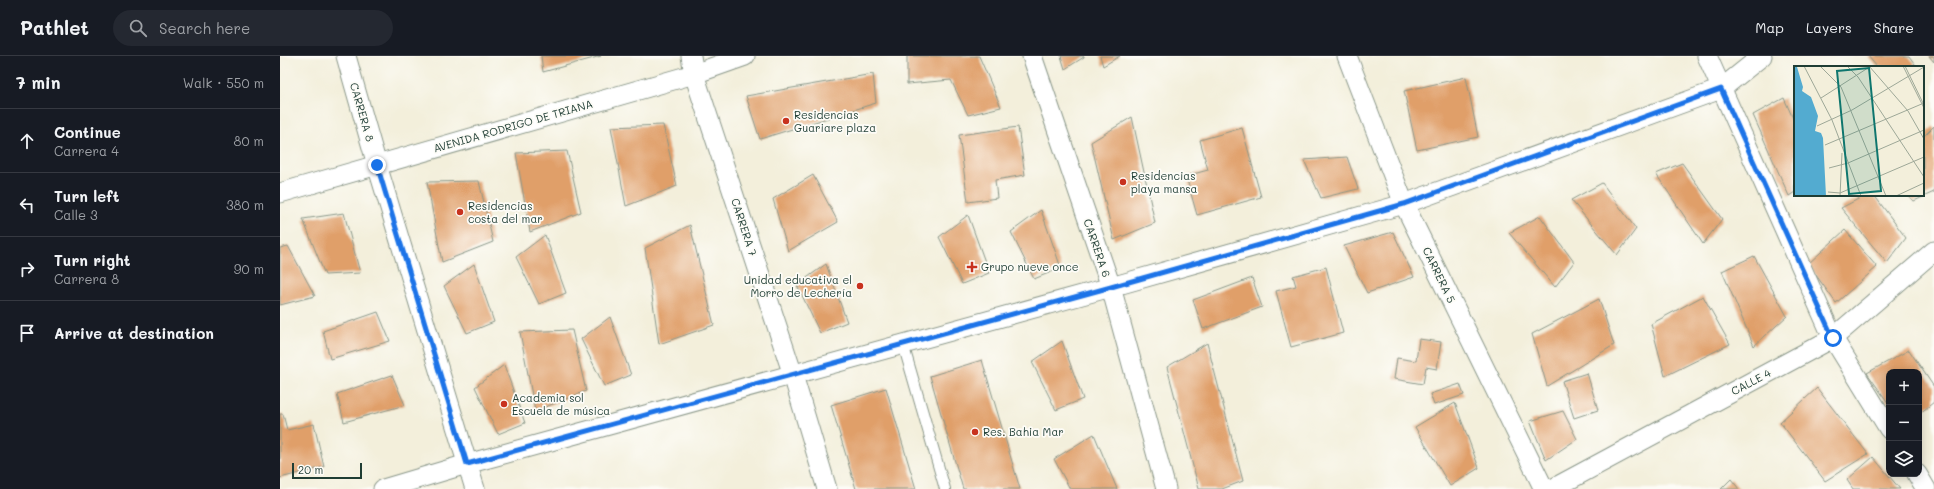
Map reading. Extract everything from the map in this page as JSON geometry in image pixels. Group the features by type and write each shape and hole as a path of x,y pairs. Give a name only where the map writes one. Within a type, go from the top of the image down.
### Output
{"street":[{"name":"CARRERA 8","path":"346,56 377,165 475,489"},
{"name":"AVENIDA RODRIGO DE TRIANA","path":"280,193 377,165 692,65 745,56"},
{"name":"CARRERA 6","path":"1032,56 1111,287 1166,489"},
{"name":"CARRERA 5","path":"1347,56 1404,204 1544,489"},
{"path":"1706,56 1833,338 1886,424"},
{"path":"383,489 467,464 1111,287 1404,204 1721,89 1762,56"},
{"name":"CARRERA 7","path":"692,65 793,375 827,489"},
{"name":"CALLE 4","path":"1552,489 1833,338 1934,251"},
{"path":"1919,477 1926,489"}],"lane":[{"path":"903,344 945,489"}],"building":[{"path":"541,56 601,56 543,72"},
{"path":"907,56 979,56 1001,107 968,115 951,80 907,84"},
{"path":"1061,56 1084,56 1084,57 1065,69"},
{"path":"1100,56 1120,56 1103,66"},
{"path":"1868,56 1909,56 1916,66 1876,66"},
{"path":"1929,56 1934,56 1934,62"},
{"name":"Residencias Guariare plaza","path":"873,74 876,103 760,139 746,96"},
{"path":"1466,77 1478,137 1417,150 1404,91"},
{"path":"1784,98 1794,121 1794,193 1789,196 1753,115"},
{"name":"Residencias playa mansa","path":"1132,117 1155,223 1114,240 1091,142"},
{"path":"663,125 677,186 626,206 611,127"},
{"path":"1934,126 1934,192 1914,201 1908,196 1924,196 1924,136"},
{"path":"1018,127 1025,175 995,180 997,198 968,202 959,135"},
{"path":"1242,128 1261,197 1197,215 1186,176 1208,170 1200,140"},
{"path":"567,151 581,212 530,232 516,153"},
{"path":"1347,157 1358,189 1321,198 1304,160"},
{"path":"1682,163 1722,219 1703,244 1656,174"},
{"path":"813,175 838,222 788,251 773,199"},
{"name":"Residencias costa del mar","path":"479,181 493,242 442,262 427,182"},
{"path":"1602,183 1636,229 1617,255 1571,200"},
{"path":"1864,196 1875,196 1906,238 1887,263 1841,208"},
{"path":"1041,210 1061,268 1034,279 1011,232"},
{"path":"344,213 360,273 325,275 303,219"},
{"path":"968,215 989,273 962,284 939,237"},
{"path":"1540,216 1574,262 1555,287 1509,233"},
{"path":"690,225 714,325 659,344 645,248"},
{"path":"1845,230 1877,267 1836,303 1808,264"},
{"path":"1393,232 1414,277 1367,293 1344,246"},
{"path":"545,235 566,293 539,304 516,257"},
{"path":"288,246 315,296 280,305 280,248"},
{"path":"1754,256 1787,316 1754,346 1722,271"},
{"path":"474,264 494,322 467,333 444,286"},
{"path":"826,264 847,322 820,333 797,285"},
{"path":"1326,267 1343,333 1291,347 1276,291 1296,286 1293,276"},
{"path":"1252,278 1262,307 1203,329 1193,300"},
{"path":"1703,296 1730,344 1665,376 1651,324"},
{"path":"1599,299 1614,345 1547,386 1532,334"},
{"path":"378,312 390,341 330,359 323,331"},
{"path":"610,317 631,375 604,386 581,339"},
{"path":"572,330 586,391 535,411 520,332"},
{"path":"1419,339 1441,342 1437,369 1426,367 1423,384 1394,379 1397,358 1416,361"},
{"path":"1062,341 1083,399 1056,410 1032,362"},
{"path":"1207,343 1243,481 1222,489 1199,489 1167,367"},
{"path":"1909,350 1922,369 1886,369 1886,400 1867,373"},
{"name":"Res. Bahia Mar","path":"982,360 1020,489 963,489 930,376"},
{"path":"504,365 525,423 498,434 475,387"},
{"path":"1922,369 1934,387 1934,402 1922,412"},
{"path":"1587,373 1598,410 1574,418 1562,381"},
{"path":"392,375 405,405 344,422 337,394"},
{"path":"1460,384 1464,395 1434,405 1430,394"},
{"path":"886,388 916,489 856,489 831,405"},
{"path":"1817,388 1868,454 1825,481 1780,422"},
{"path":"1455,403 1479,468 1450,486 1415,427"},
{"path":"1563,411 1577,439 1546,460 1530,421"},
{"path":"280,414 283,414 287,430 314,424 324,467 280,478"},
{"path":"1094,434 1117,489 1070,489 1054,459"},
{"path":"1873,457 1886,472 1886,477 1890,477 1900,489 1853,489 1847,480"},
{"path":"1731,479 1739,489 1721,489"}],"place":[{"name":"Residencias Guariare plaza","path":"786,121"},
{"name":"Residencias playa mansa","path":"1123,182"},
{"name":"Residencias costa del mar","path":"460,212"},
{"name":"Grupo nueve once","path":"972,267"},
{"name":"Unidad educativa el Morro de Lechería","path":"860,286"},
{"name":"Academia sol Escuela de música","path":"504,404"},
{"name":"Res. Bahia Mar","path":"975,432"}],"route":[{"path":"377,165 467,464 1111,287 1404,204 1721,89 1833,338"}]}
